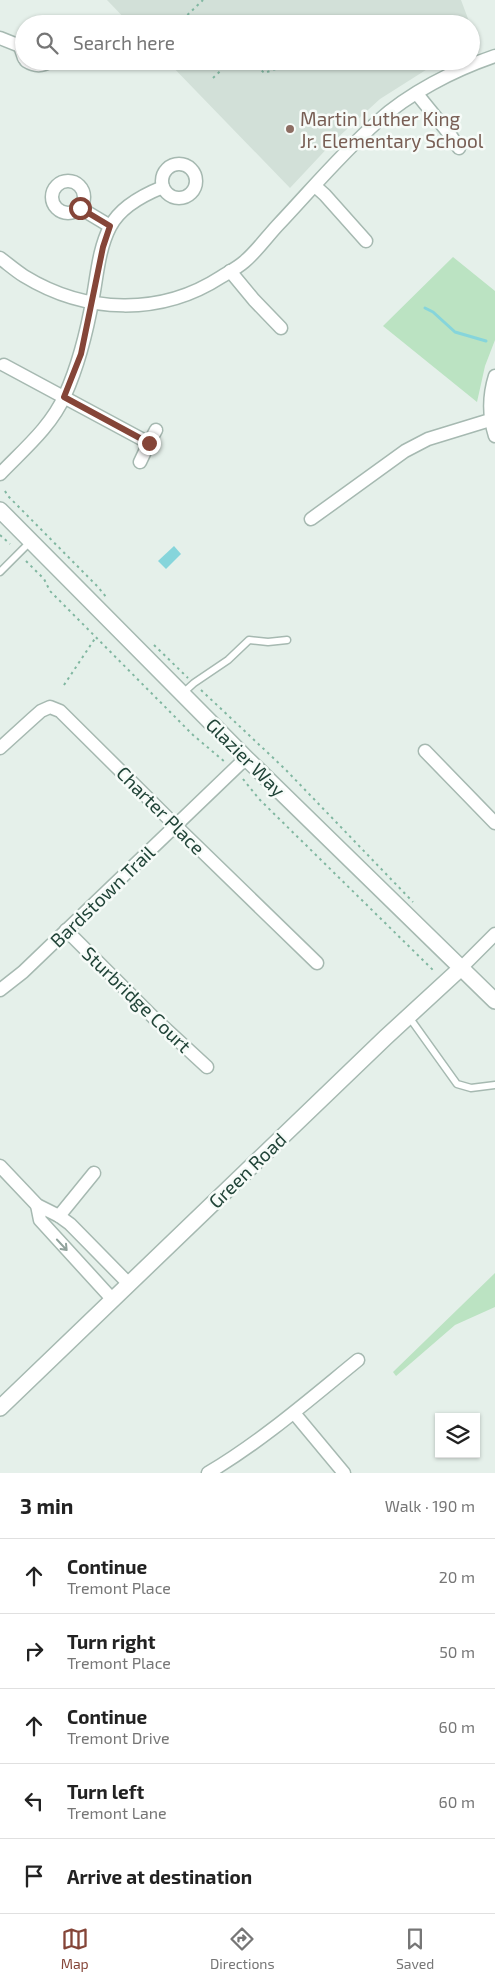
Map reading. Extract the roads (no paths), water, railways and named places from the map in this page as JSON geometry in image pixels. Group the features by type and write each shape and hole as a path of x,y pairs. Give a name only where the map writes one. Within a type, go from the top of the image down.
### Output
{"street":[{"path":"0,38 15,44"},
{"path":"480,62 495,56"},
{"path":"0,258 25,276 57,291 92,303 120,307 150,305 181,298 208,285 243,263 379,120 444,76 459,70"},
{"path":"417,94 437,117 459,148"},
{"path":"315,186 366,241"},
{"path":"0,474 26,450 49,422 64,397 81,354 103,247 110,226 125,209 143,194 163,187"},
{"path":"80,208 110,226"},
{"path":"230,271 281,328"},
{"path":"4,365 149,443"},
{"path":"495,376 492,384 490,420 495,436"},
{"path":"311,519 404,451 428,439 490,420"},
{"path":"140,462 156,430"},
{"name":"Glazier Way","path":"0,510 246,758 495,1001"},
{"name":"Charter Place","path":"0,748 41,711 50,707 60,710 176,826 317,962"},
{"path":"425,751 495,823"},
{"name":"Bardstown Trail","path":"0,990 23,972 246,758"},
{"name":"Sturbridge Court","path":"66,930 156,1020 207,1067"},
{"name":"Green Road","path":"0,1408 495,934"},
{"path":"0,1166 37,1205 70,1224 129,1284"},
{"path":"59,1216 94,1173"},
{"path":"37,1205 40,1220 113,1300"},
{"path":"208,1473 228,1462 294,1413 358,1360"},
{"path":"294,1413 344,1473"}],"lane":[{"path":"0,572 30,541"},
{"path":"182,694 194,683 228,660 249,640 254,639 268,642 287,640"},
{"path":"408,1016 457,1084 471,1088 495,1085"}],"water":[{"path":"174,546 181,554 166,569 158,561"}],"waterway":[{"path":"425,308 433,312 455,332 486,341"}],"place":[{"name":"Martin Luther King Jr. Elementary School","path":"290,129"}]}
